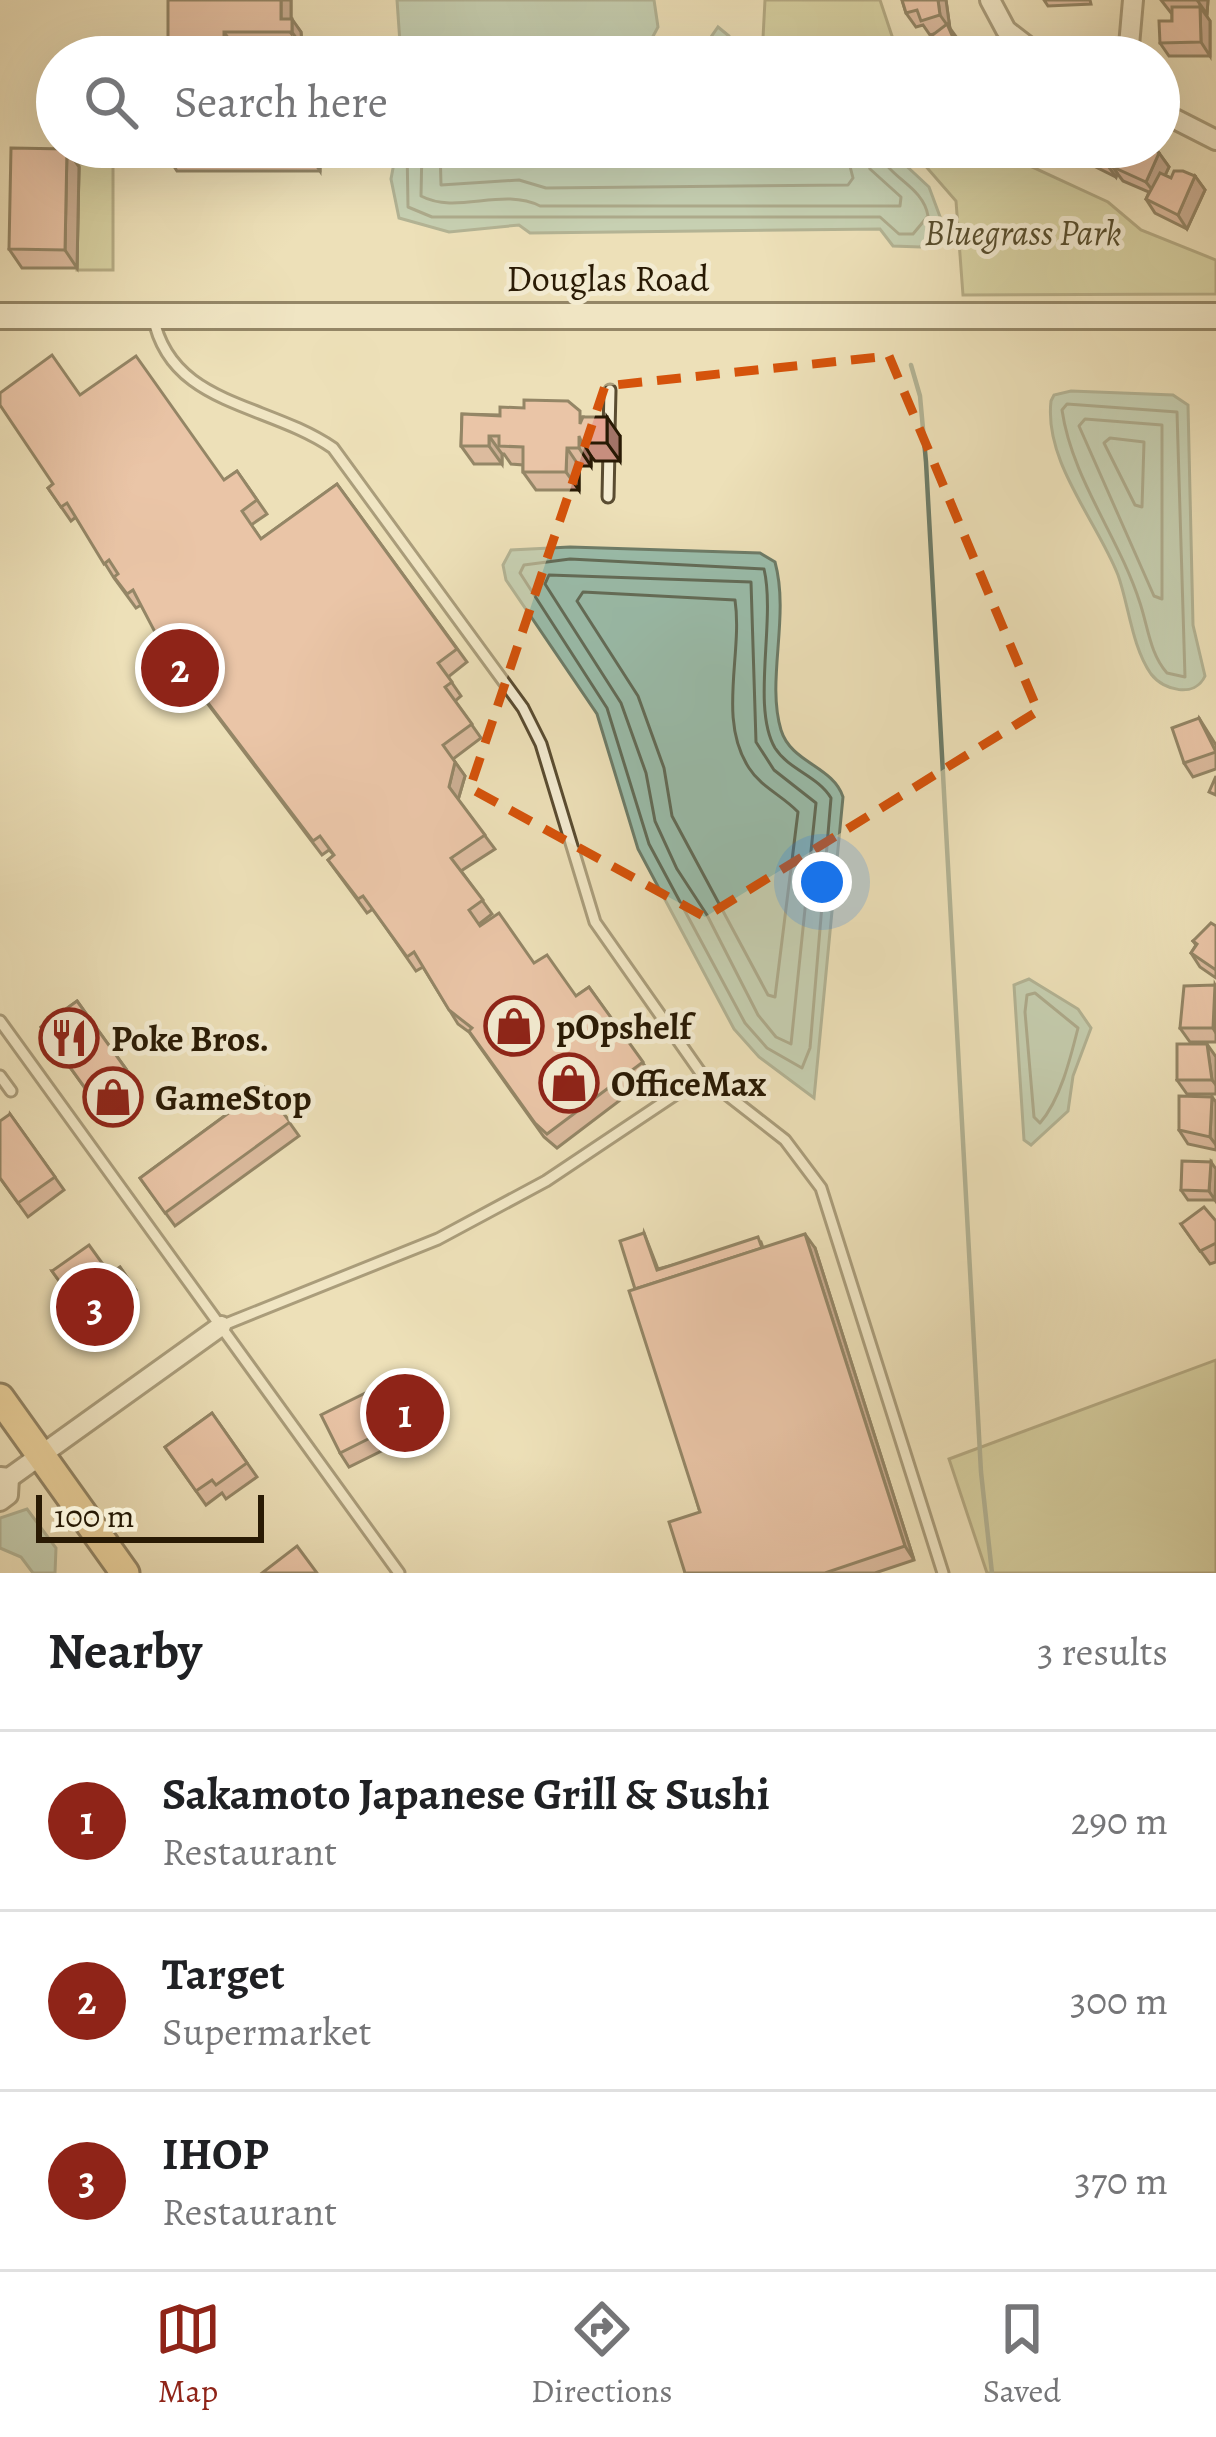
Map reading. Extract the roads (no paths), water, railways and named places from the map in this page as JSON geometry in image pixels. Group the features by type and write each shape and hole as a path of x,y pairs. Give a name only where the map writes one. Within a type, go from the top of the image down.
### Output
{"main road":[{"path":"0,1398 125,1573"}],"street":[{"path":"990,0 1014,36"},
{"path":"1130,36 1133,0"},
{"path":"1180,122 1216,140"},
{"name":"Douglas Road","path":"0,316 1216,316"},
{"path":"0,1502 8,1495 4,1478 221,1326"}],"lane":[{"path":"152,314 159,346 176,371 200,389 300,425 333,448 523,708 541,744 595,922 703,1076 784,1140 821,1188 943,1573"},
{"path":"608,497 610,389"},
{"path":"0,1021 399,1573"},
{"path":"0,1076 11,1090"},
{"path":"221,1326 283,1297 438,1239 545,1181 703,1076"}],"water":[{"path":"397,0 654,0 658,27 653,36 400,36"},
{"path":"393,168 909,168 929,187 942,222 920,247 893,246 880,229 530,233 519,225 449,232 399,218"},
{"path":"1071,391 1173,395 1188,405 1193,625 1205,676 1187,690 1164,685 1151,674 1139,652 1118,575 1064,469 1051,424 1051,401 1054,395"},
{"path":"570,547 760,553 775,562 781,730 794,750 831,778 843,797 814,1098 759,1057 734,1029 638,849 597,714 506,580 503,565 511,550"},
{"path":"1029,979 1078,1009 1091,1028 1073,1076 1068,1111 1031,1145 1024,1140 1014,985"},
{"path":"27,1509 56,1548 55,1573 33,1573 21,1557 0,1548 0,1518"}],"waterway":[{"path":"911,365 920,396 926,462 981,1472 992,1573"}],"place":[{"name":"Target","path":"180,668"},
{"name":"pOpshelf","path":"514,1026"},
{"name":"Poke Bros.","path":"69,1038"},
{"name":"OfficeMax","path":"569,1083"},
{"name":"GameStop","path":"113,1097"},
{"name":"IHOP","path":"95,1307"},
{"name":"Sakamoto Japanese Grill & Sushi","path":"405,1413"}],"park label":[{"name":"Bluegrass Park","path":"1023,232"}]}
